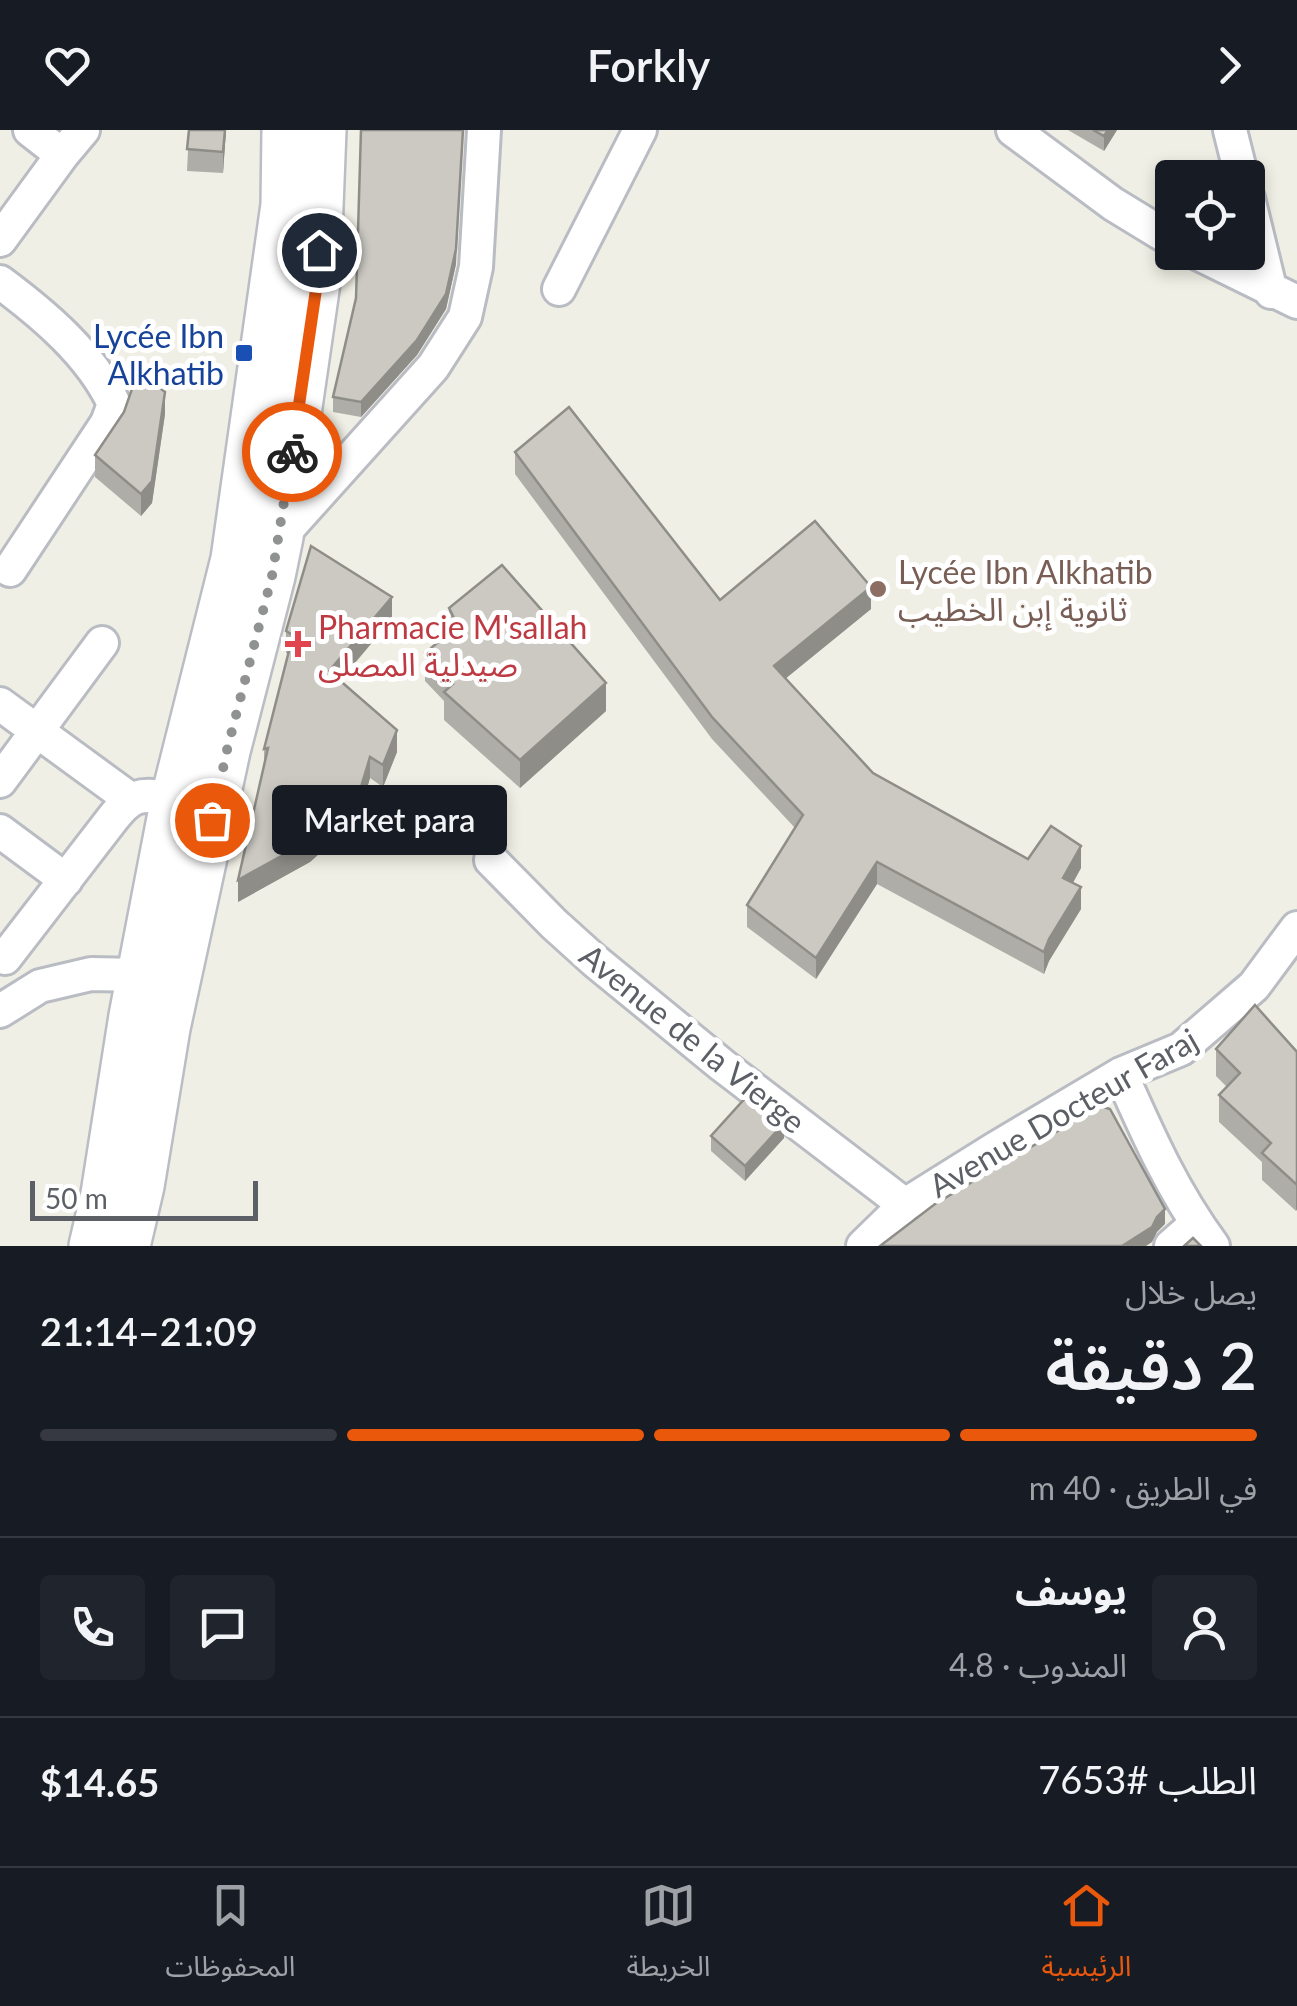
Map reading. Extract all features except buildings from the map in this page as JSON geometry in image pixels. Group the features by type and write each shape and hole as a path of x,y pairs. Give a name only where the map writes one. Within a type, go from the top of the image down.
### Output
{"main road":[{"path":"92,1246 140,975 152,798 234,560 284,204 285,130"},
{"path":"127,1246 179,972 227,750 280,537 317,283 323,130"}],"street":[{"path":"0,240 72,142 30,130"},
{"path":"280,537 433,367 466,317 476,267 484,130"},
{"path":"559,289 640,130"},
{"path":"1013,130 1113,204 1155,230"},
{"path":"1230,130 1238,160"},
{"path":"1265,245 1284,297"},
{"path":"1231,270 1284,297"},
{"path":"0,282 29,303 74,348 106,386 114,404 107,423 10,570"},
{"path":"0,780 102,643"},
{"path":"0,704 152,798"},
{"path":"40,986 2,956 112,818 152,798"},
{"path":"0,832 66,880"},
{"name":"Avenue de la Vierge","path":"491,860 595,961 722,1065 905,1205"},
{"name":"Avenue Docteur Faraj","path":"862,1246 905,1205 993,1150 1121,1074 1181,1049 1254,986 1297,928"},
{"path":"0,1011 40,986 91,974 140,975"},
{"path":"1121,1074 1158,1158 1204,1235 1170,1246"}],"way so far":[{"path":"212,820 272,576 292,452"}],"place":[{"name":"Lycée Ibn Alkhatib","path":"244,353"},
{"name":"Lycée Ibn Alkhatib ثانوية إبن الخطيب","path":"878,589"},
{"name":"Pharmacie M'sallah صيدلية المصلى","path":"298,644"},
{"name":"Market para","path":"212,820"}],"route":[{"path":"292,452 319,250"}]}
